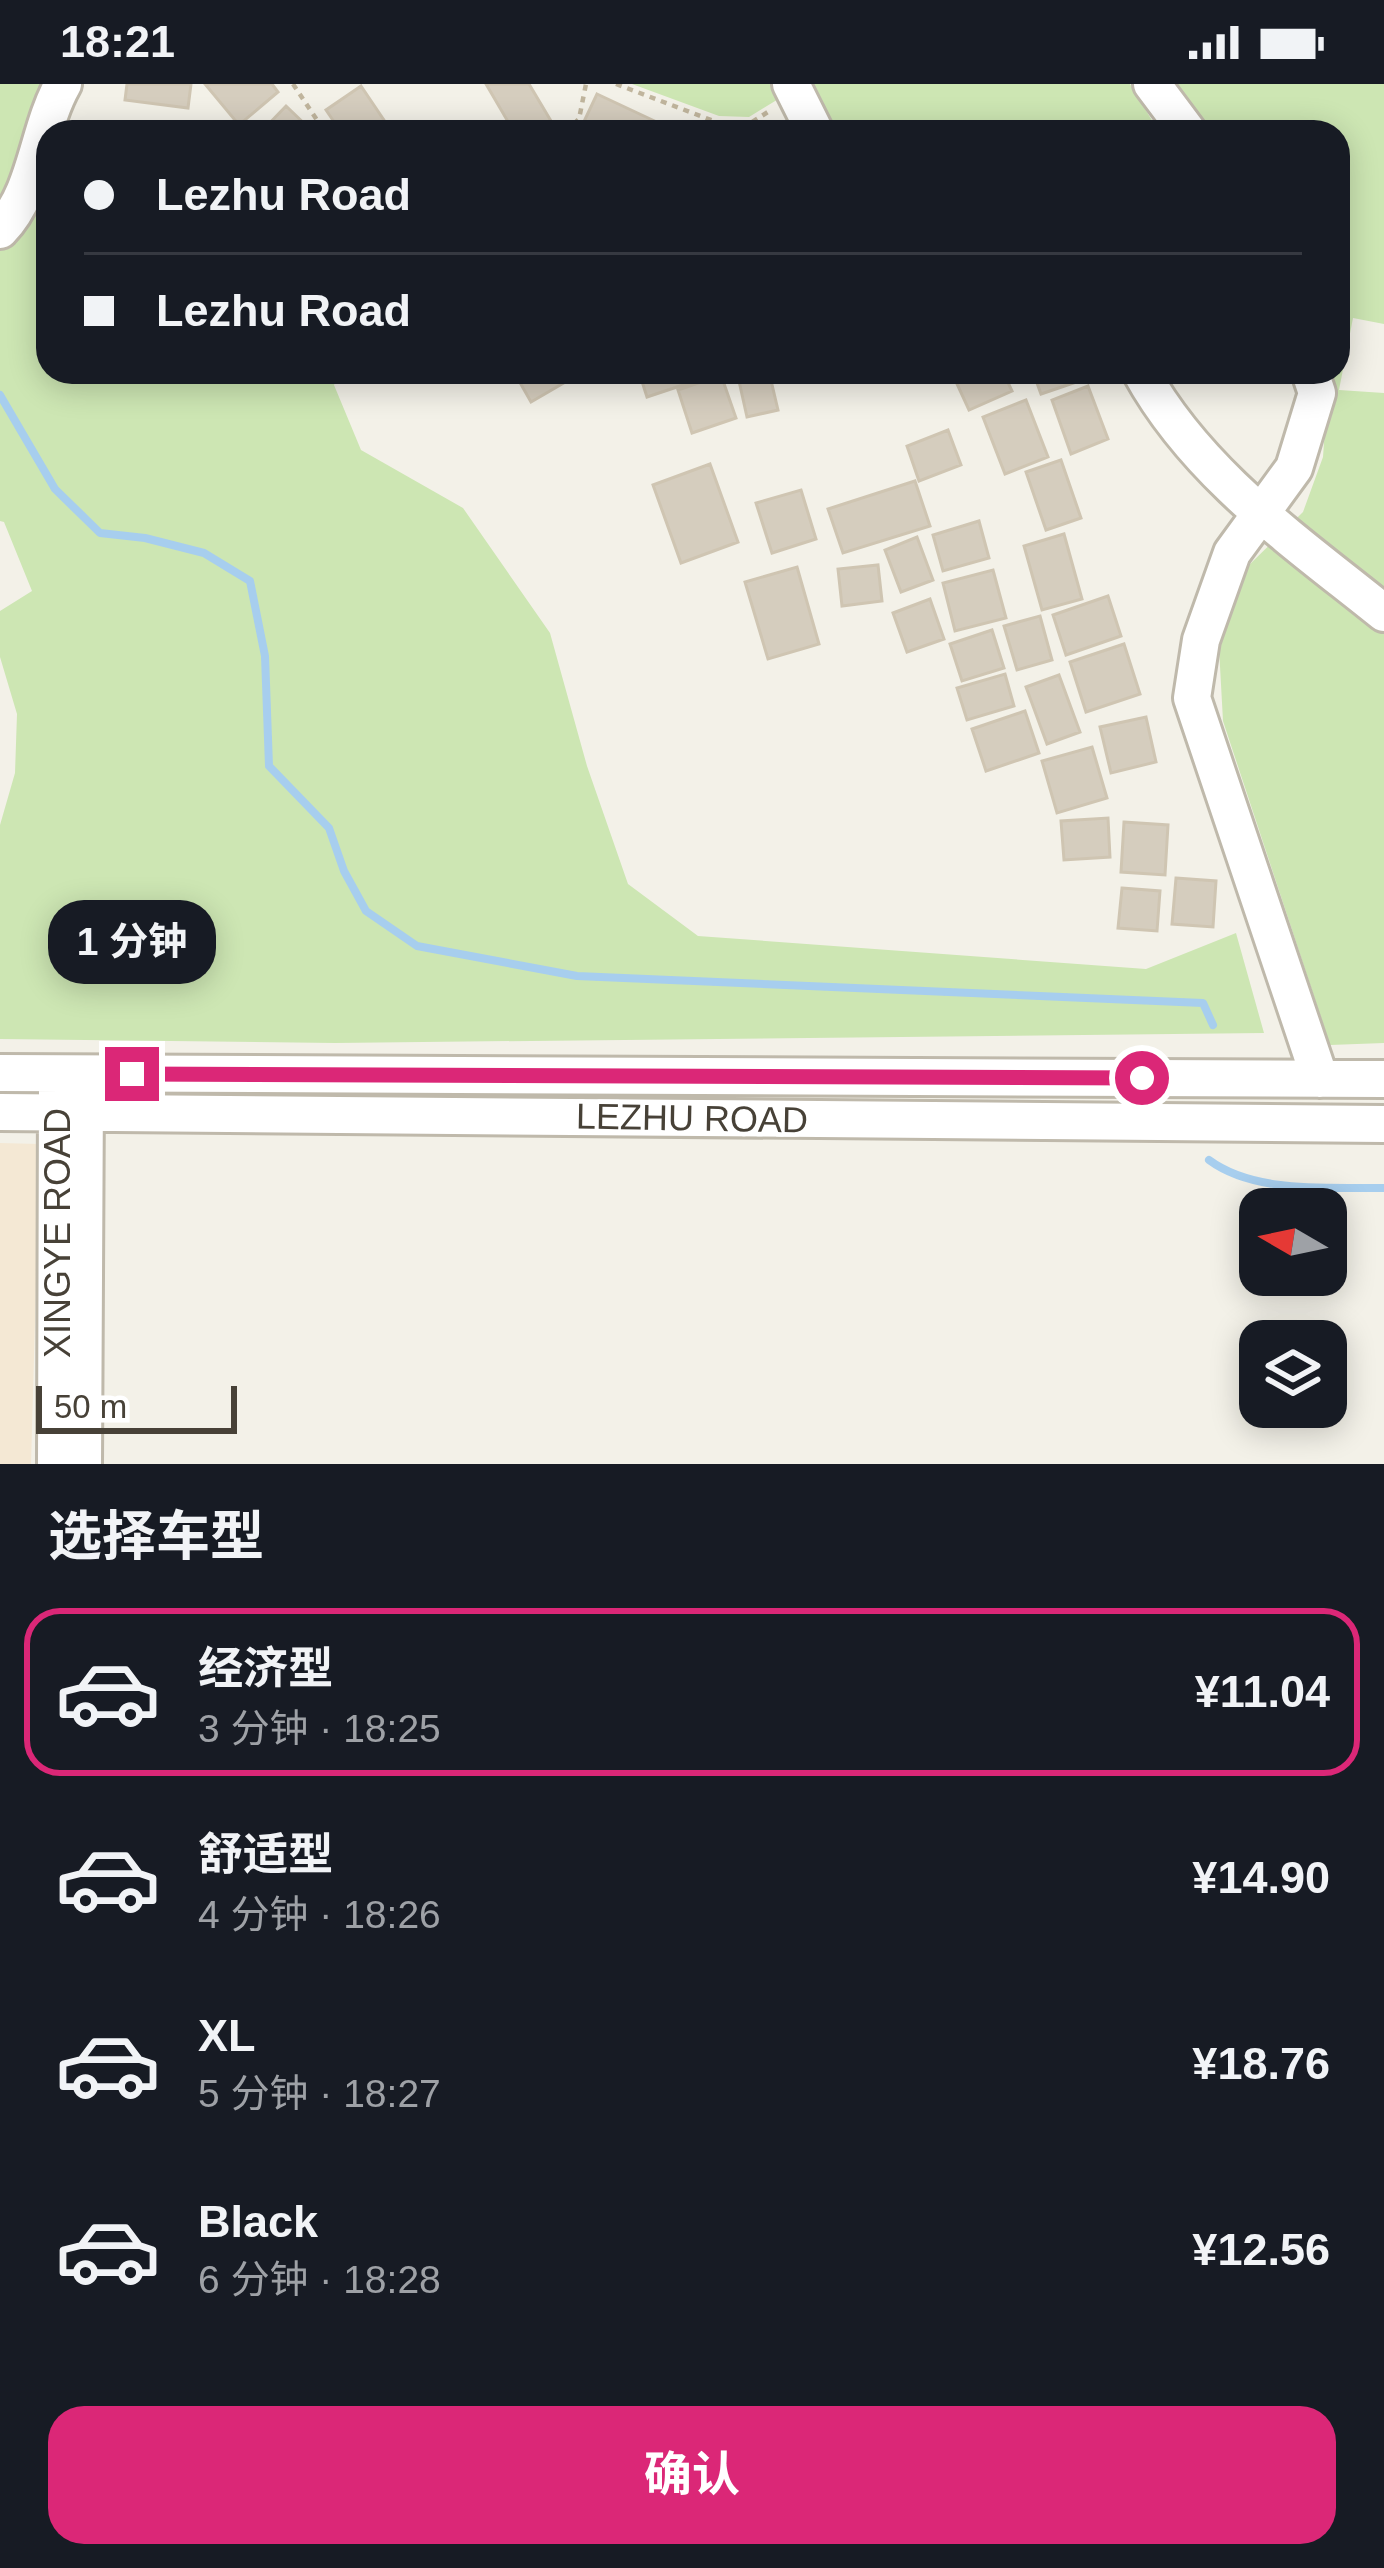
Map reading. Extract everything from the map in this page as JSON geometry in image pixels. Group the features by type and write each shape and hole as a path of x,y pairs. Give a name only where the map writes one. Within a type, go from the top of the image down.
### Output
{"street":[{"path":"46,120 63,84"},
{"path":"1152,84 1179,120"},
{"path":"793,89 809,120"},
{"path":"0,230 18,211 36,152"},
{"path":"1148,384 1230,488 1384,613"},
{"path":"1314,384 1317,394 1294,468 1232,553 1201,640 1192,698 1320,1079"},
{"name":"LEZHU ROAD","path":"0,1073 1384,1079"},
{"name":"XINGYE ROAD","path":"71,1074 83,1464"},
{"name":"LEZHU ROAD","path":"0,1112 1384,1124"},
{"name":"XINGYE ROAD","path":"56,1464 71,1112"}],"path":[{"path":"292,84 317,120"},
{"path":"578,120 586,84"},
{"path":"616,84 711,120"},
{"path":"754,120 793,89"}],"shaded area":[{"path":"0,1143 40,1144 31,1464 0,1464"}],"green space":[{"path":"0,84 44,84 0,212"},
{"path":"632,84 803,84 749,117 719,116"},
{"path":"805,84 1130,84 1152,120 822,120"},
{"path":"1176,84 1384,84 1384,324 1353,318 1350,333 1350,120 1198,120"},
{"path":"36,181 36,384 334,384 361,450 463,508 550,633 587,766 628,884 698,936 1146,969 1236,933 1264,1033 335,1043 0,1039 0,825 15,773 17,714 0,657 0,611 32,591 0,521 0,240"},
{"path":"1328,384 1340,384 1339,390 1384,393 1384,1043 1330,1045 1223,721 1219,648 1230,603 1248,566 1303,512 1323,457"}],"building":[{"path":"127,84 191,84 188,108 125,100"},
{"path":"205,84 272,84 278,92 245,120 235,120"},
{"path":"486,84 529,84 550,120 507,120"},
{"path":"361,86 384,120 333,120 326,110"},
{"path":"597,94 652,120 585,120"},
{"path":"286,106 301,120 273,120"},
{"path":"521,384 562,384 531,402"},
{"path":"643,384 686,384 647,397"},
{"path":"695,384 724,384 736,418 692,433 678,390"},
{"path":"740,384 772,384 778,410 747,417"},
{"path":"957,384 1009,384 1012,391 969,410"},
{"path":"1037,384 1070,384 1041,394"},
{"path":"1088,386 1108,439 1071,454 1052,400"},
{"path":"1026,400 1048,457 1005,474 983,417"},
{"path":"948,430 961,465 919,481 907,446"},
{"path":"1061,460 1081,518 1046,530 1026,472"},
{"path":"710,464 738,542 681,563 653,485"},
{"path":"915,481 930,526 843,553 828,509"},
{"path":"801,490 816,539 772,553 756,503"},
{"path":"979,521 989,558 943,571 933,535"},
{"path":"1064,534 1082,599 1042,610 1024,546"},
{"path":"917,537 933,580 901,592 885,550"},
{"path":"878,565 882,601 842,606 838,569"},
{"path":"797,567 819,644 768,659 745,582"},
{"path":"993,570 1006,618 955,631 943,583"},
{"path":"1108,596 1121,636 1066,655 1053,615"},
{"path":"930,599 944,639 907,652 893,613"},
{"path":"1040,616 1052,660 1017,670 1004,626"},
{"path":"992,630 1004,668 962,681 950,644"},
{"path":"1124,644 1140,694 1086,712 1070,662"},
{"path":"1005,674 1014,706 967,720 957,688"},
{"path":"1059,675 1080,732 1047,744 1026,687"},
{"path":"1025,711 1039,753 986,771 972,729"},
{"path":"1146,717 1156,762 1111,773 1100,727"},
{"path":"1092,747 1107,798 1057,813 1042,761"},
{"path":"1108,818 1110,857 1064,860 1061,821"},
{"path":"1124,822 1168,825 1165,875 1121,872"},
{"path":"1176,878 1216,881 1213,927 1172,924"},
{"path":"1122,888 1160,891 1157,931 1118,928"}],"waterway":[{"path":"0,395 55,489 100,533 204,553 250,581 265,656 269,766 329,828 344,871 366,911 417,946 577,976 1203,1003 1213,1025"},
{"path":"1209,1160 1227,1171 1270,1184 1384,1188"}],"route":[{"path":"132,1074 1142,1078"}]}
